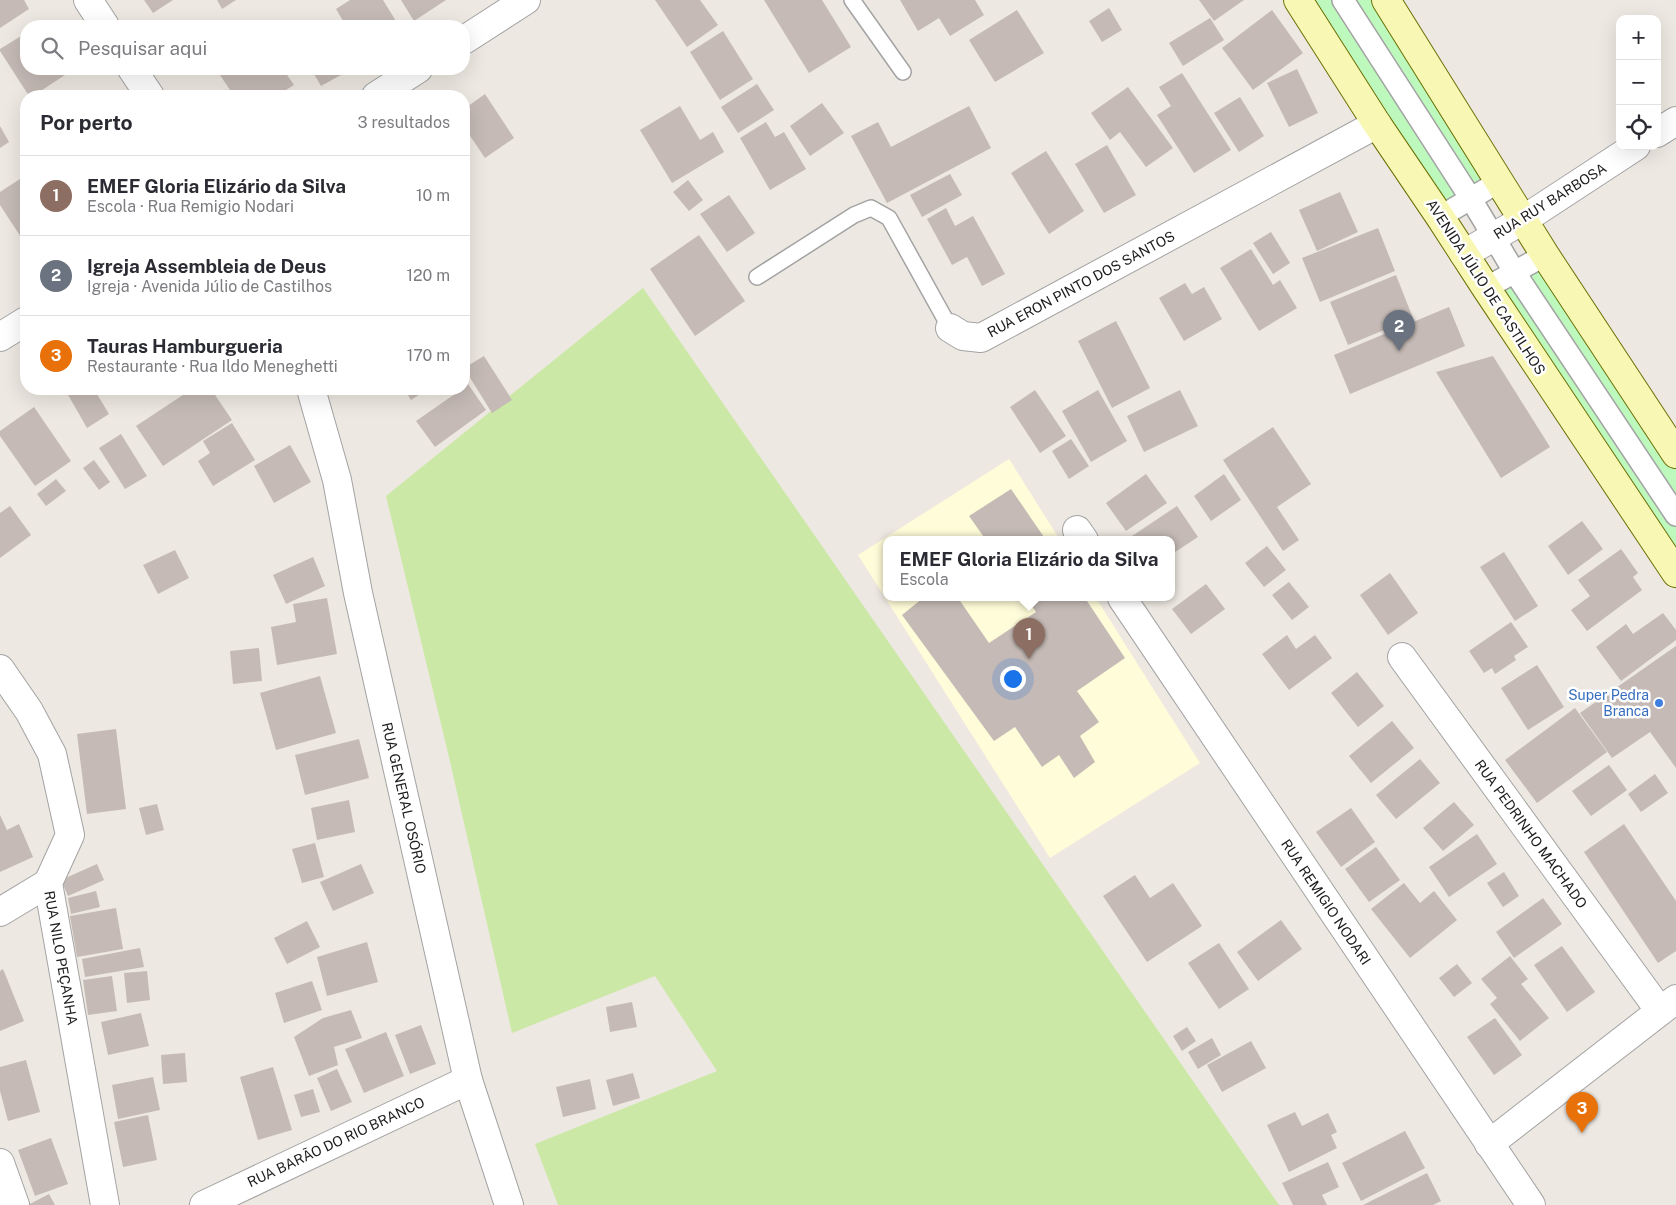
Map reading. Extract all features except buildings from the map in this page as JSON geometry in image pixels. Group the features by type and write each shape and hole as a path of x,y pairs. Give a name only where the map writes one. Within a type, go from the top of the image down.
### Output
{"main road":[{"name":"AVENIDA JÚLIO DE CASTILHOS","path":"1298,0 1377,124 1676,573"},
{"path":"1386,0 1545,255 1676,454"}],"street":[{"path":"88,0 101,20"},
{"path":"1343,0 1471,199 1515,273 1676,515"},
{"path":"470,36 515,3"},
{"path":"136,75 146,90"},
{"path":"385,90 409,75"},
{"path":"1661,130 1676,121"},
{"name":"RUA ERON PINTO DOS SANTOS","path":"950,328 963,336 980,338 1377,124"},
{"name":"RUA RUY BARBOSA","path":"1464,254 1523,220 1630,150"},
{"path":"1440,217 1500,181"},
{"path":"1486,288 1545,255"},
{"path":"0,337 20,325"},
{"name":"RUA GENERAL OSÓRIO","path":"312,395 337,480 360,603 468,1080 509,1205"},
{"name":"RUA REMIGIO NODARI","path":"1124,601 1531,1205"},
{"name":"RUA PEDRINHO MACHADO","path":"1402,657 1668,1005"},
{"name":"RUA NILO PEÇANHA","path":"0,670 29,711 52,754 70,835 48,882 105,1205"},
{"path":"0,912 48,882"},
{"path":"1489,1144 1668,1005"},
{"name":"RUA BARÃO DO RIO BRANCO","path":"204,1205 468,1080"},
{"path":"0,1163 15,1205"}],"lane":[{"path":"852,0 903,72"},
{"name":"RUA ERON PINTO DOS SANTOS","path":"757,277 854,215 871,208 889,218 950,328"}],"shaded area":[{"path":"1009,459 1057,536 888,536"},
{"path":"883,539 883,594 858,555"},
{"path":"887,601 1098,601 1200,763 1050,858"}],"green space":[{"path":"1298,0 1386,0 1500,181 1440,217"},
{"path":"1545,255 1676,454 1676,573 1486,288"},
{"path":"643,288 1279,1205 558,1205 535,1144 717,1071 655,976 512,1033 448,753 386,496"}],"place":[{"name":"Igreja Assembleia de Deus","path":"1399,351"},
{"name":"EMEF Gloria Elizário da Silva","path":"1029,659"},
{"name":"Super Pedra Branca","path":"1659,703"},
{"name":"Tauras Hamburgueria","path":"1582,1133"}]}
